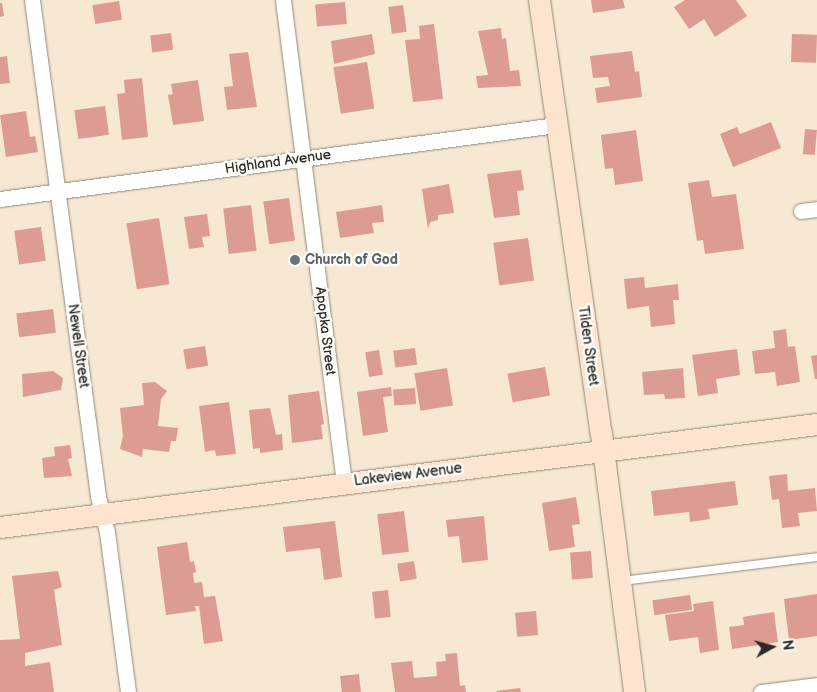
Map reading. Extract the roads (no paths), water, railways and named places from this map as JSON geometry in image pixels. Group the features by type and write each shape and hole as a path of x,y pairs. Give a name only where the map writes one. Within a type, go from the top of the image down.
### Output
{"street":[{"name":"Newell Street","path":"32,0 128,692"},
{"name":"Apopka Street","path":"283,0 344,483"},
{"name":"Tilden Street","path":"539,0 634,692"},
{"name":"Highland Avenue","path":"0,199 556,125"},
{"path":"802,211 817,209"},
{"name":"Lakeview Avenue","path":"0,526 817,424"},
{"path":"761,692 817,685"}],"lane":[{"path":"620,581 817,557"}],"place":[{"name":"Church of God","path":"295,260"}]}
